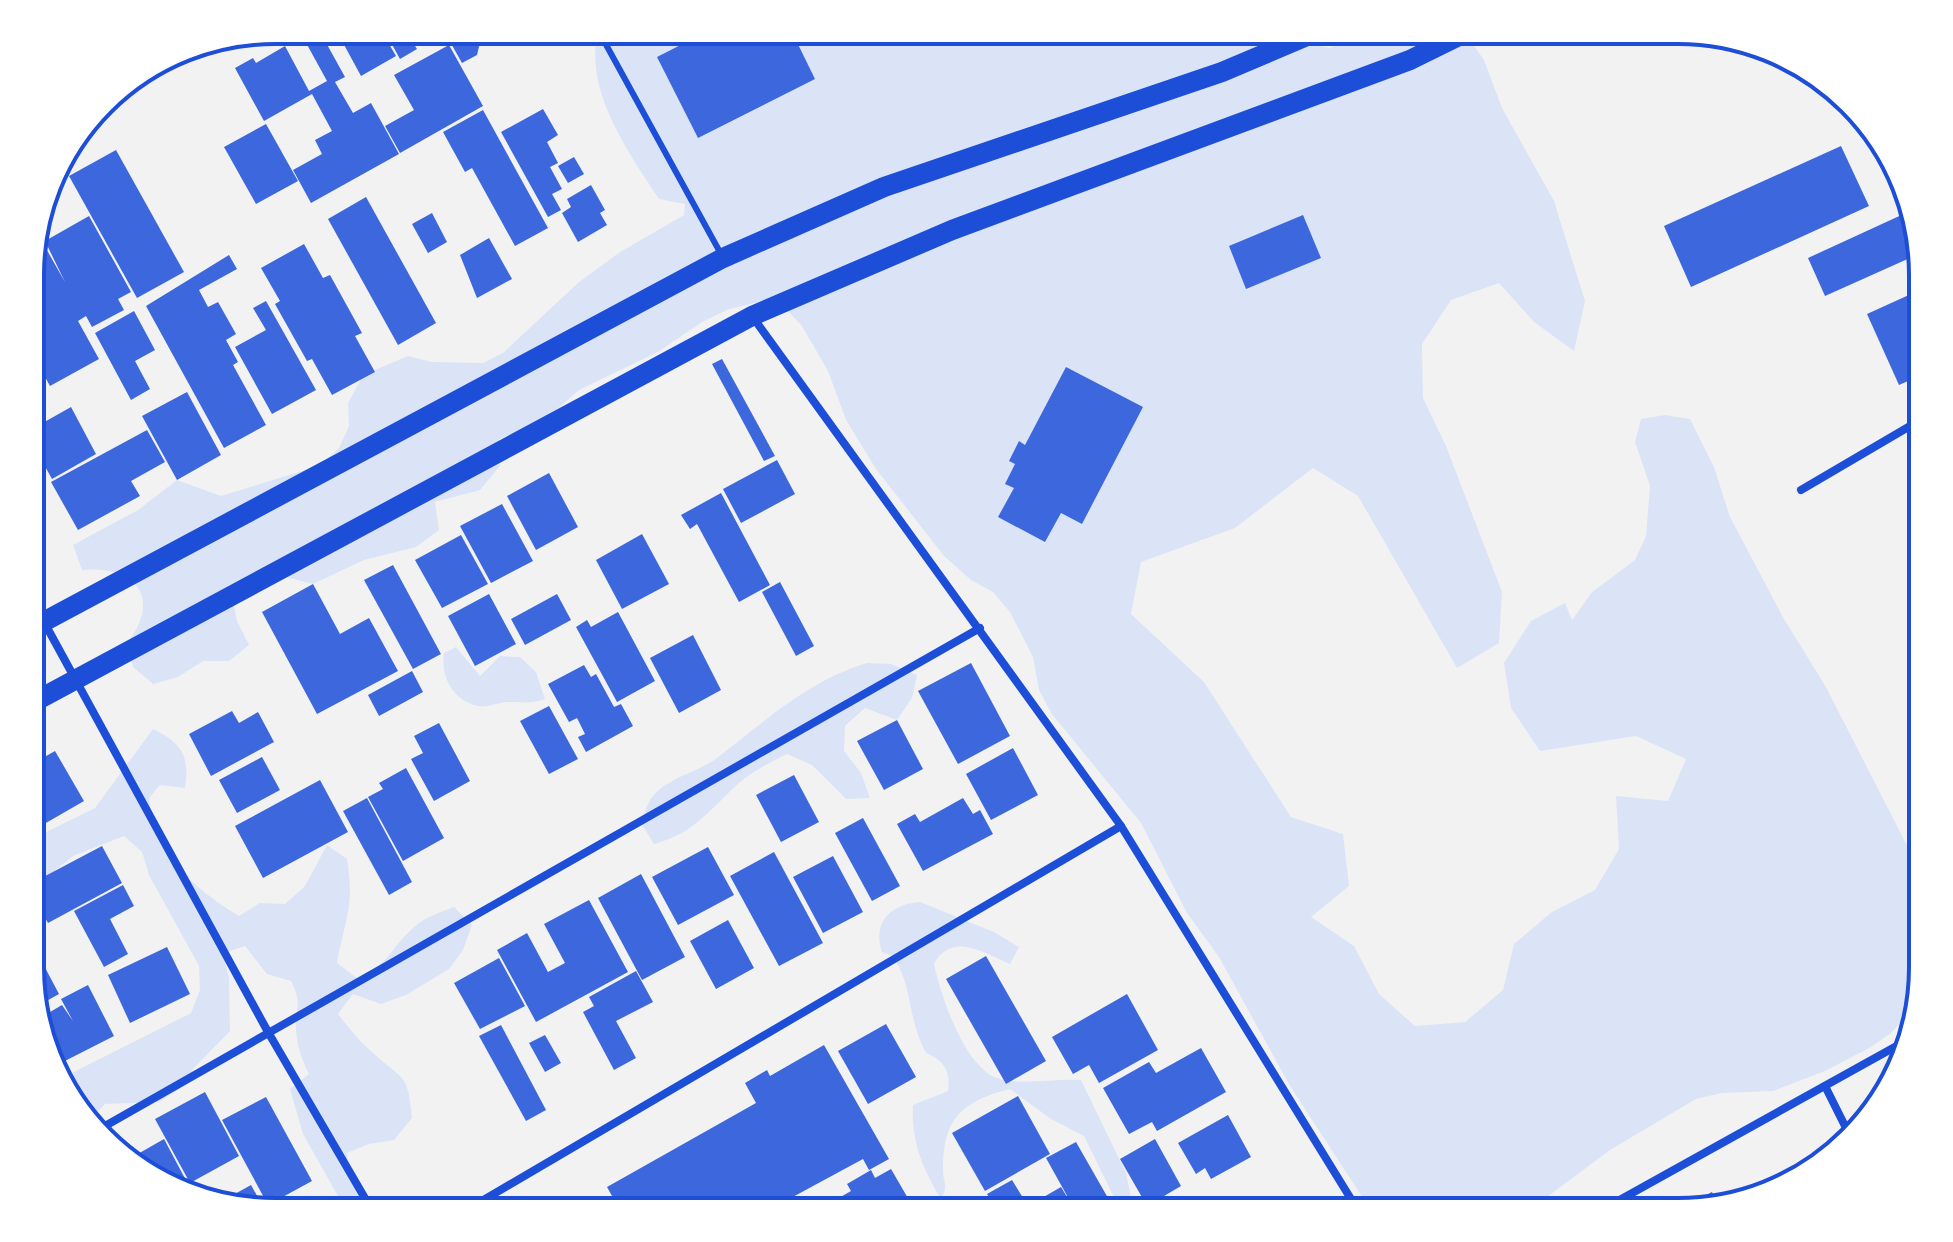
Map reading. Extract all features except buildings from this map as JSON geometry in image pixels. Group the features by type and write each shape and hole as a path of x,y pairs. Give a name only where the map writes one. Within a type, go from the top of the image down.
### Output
{"main road":[{"path":"44,622 723,258 884,187 1222,72 1288,44"},
{"path":"44,697 752,316 952,230 1410,60 1443,44"}],"street":[{"path":"752,316 1121,826 1350,1198"},
{"path":"1801,490 1909,427"},
{"path":"107,1125 980,628"},
{"path":"44,634 76,681 268,1032 365,1198"},
{"path":"487,1198 1121,826"},
{"path":"1623,1198 1894,1047"},
{"path":"1825,1086 1845,1126"}],"lane":[{"path":"606,44 723,258"}],"shaded area":[{"path":"596,44 1314,44 1329,48 1339,44 1473,44 1484,60 1502,108 1554,201 1585,301 1574,351 1534,322 1499,283 1451,300 1422,344 1423,398 1446,446 1502,592 1499,643 1457,668 1358,496 1313,468 1235,528 1141,562 1131,614 1204,682 1291,817 1343,834 1349,886 1311,917 1354,946 1379,994 1415,1026 1465,1022 1503,990 1514,944 1552,912 1595,890 1619,849 1616,796 1668,801 1686,759 1636,736 1540,751 1511,708 1504,663 1531,621 1565,603 1572,620 1592,592 1635,560 1646,536 1650,486 1635,442 1641,419 1665,415 1690,419 1714,467 1730,517 1784,619 1826,687 1909,850 1909,982 1903,1021 1871,1047 1825,1071 1773,1091 1722,1093 1696,1099 1610,1150 1546,1198 1363,1198 1290,1086 1219,957 1187,913 1141,823 1052,714 1039,690 1033,657 1010,612 993,592 971,580 944,556 876,469 846,420 828,371 802,326 780,303 755,303 729,309 702,322 658,352 579,390 545,420 499,439 500,466 480,490 435,502 439,530 416,547 364,560 313,584 274,574 232,596 237,621 249,645 229,661 203,661 178,677 153,684 133,667 128,642 143,611 138,587 116,573 82,570 73,545 138,510 177,480 221,496 321,465 339,448 349,426 348,403 363,375 408,356 432,362 483,363 503,353 579,282 620,252 684,215 685,204 659,199 622,140 603,97"},
{"path":"456,647 480,676 500,656 520,657 536,672 545,699 482,706 462,699 446,679 443,662 444,653"},
{"path":"867,663 891,664 917,675 912,698 897,720 865,708 845,726 844,751 861,773 870,798 846,799 812,765 787,754 744,779 691,827 654,844 641,823 656,792 717,758 806,691"},
{"path":"153,729 177,745 186,767 185,788 160,785 149,798 160,837 168,853 192,881 239,916 260,903 285,904 305,886 327,845 347,859 349,875 348,912 337,963 358,979 377,968 414,927 433,915 454,907 472,925 463,950 449,969 406,995 381,1004 353,994 338,1014 363,1043 402,1078 408,1092 412,1118 394,1140 369,1144 347,1153 351,1179 361,1198 339,1198 303,1134 290,1089 309,1074 297,1042 298,1001 295,989 291,981 267,974 245,946 223,953 229,977 230,1031 194,1068 179,1089 159,1102 105,1104 97,1113 92,1108 71,1074 191,1013 200,990 199,966 149,875 142,852 124,836 73,856 44,878 44,833 95,808"},
{"path":"920,902 994,932 1019,947 1010,964 960,946 941,954 934,964 956,1030 976,1062 987,1073 1000,1079 1081,1080 1126,1173 1131,1198 1112,1198 1084,1136 1051,1119 1010,1089 968,1106 952,1124 944,1151 945,1187 940,1198 919,1154 913,1105 948,1091 947,1072 942,1063 926,1053 904,979 893,956 882,952 880,942 886,917 909,904"}]}
